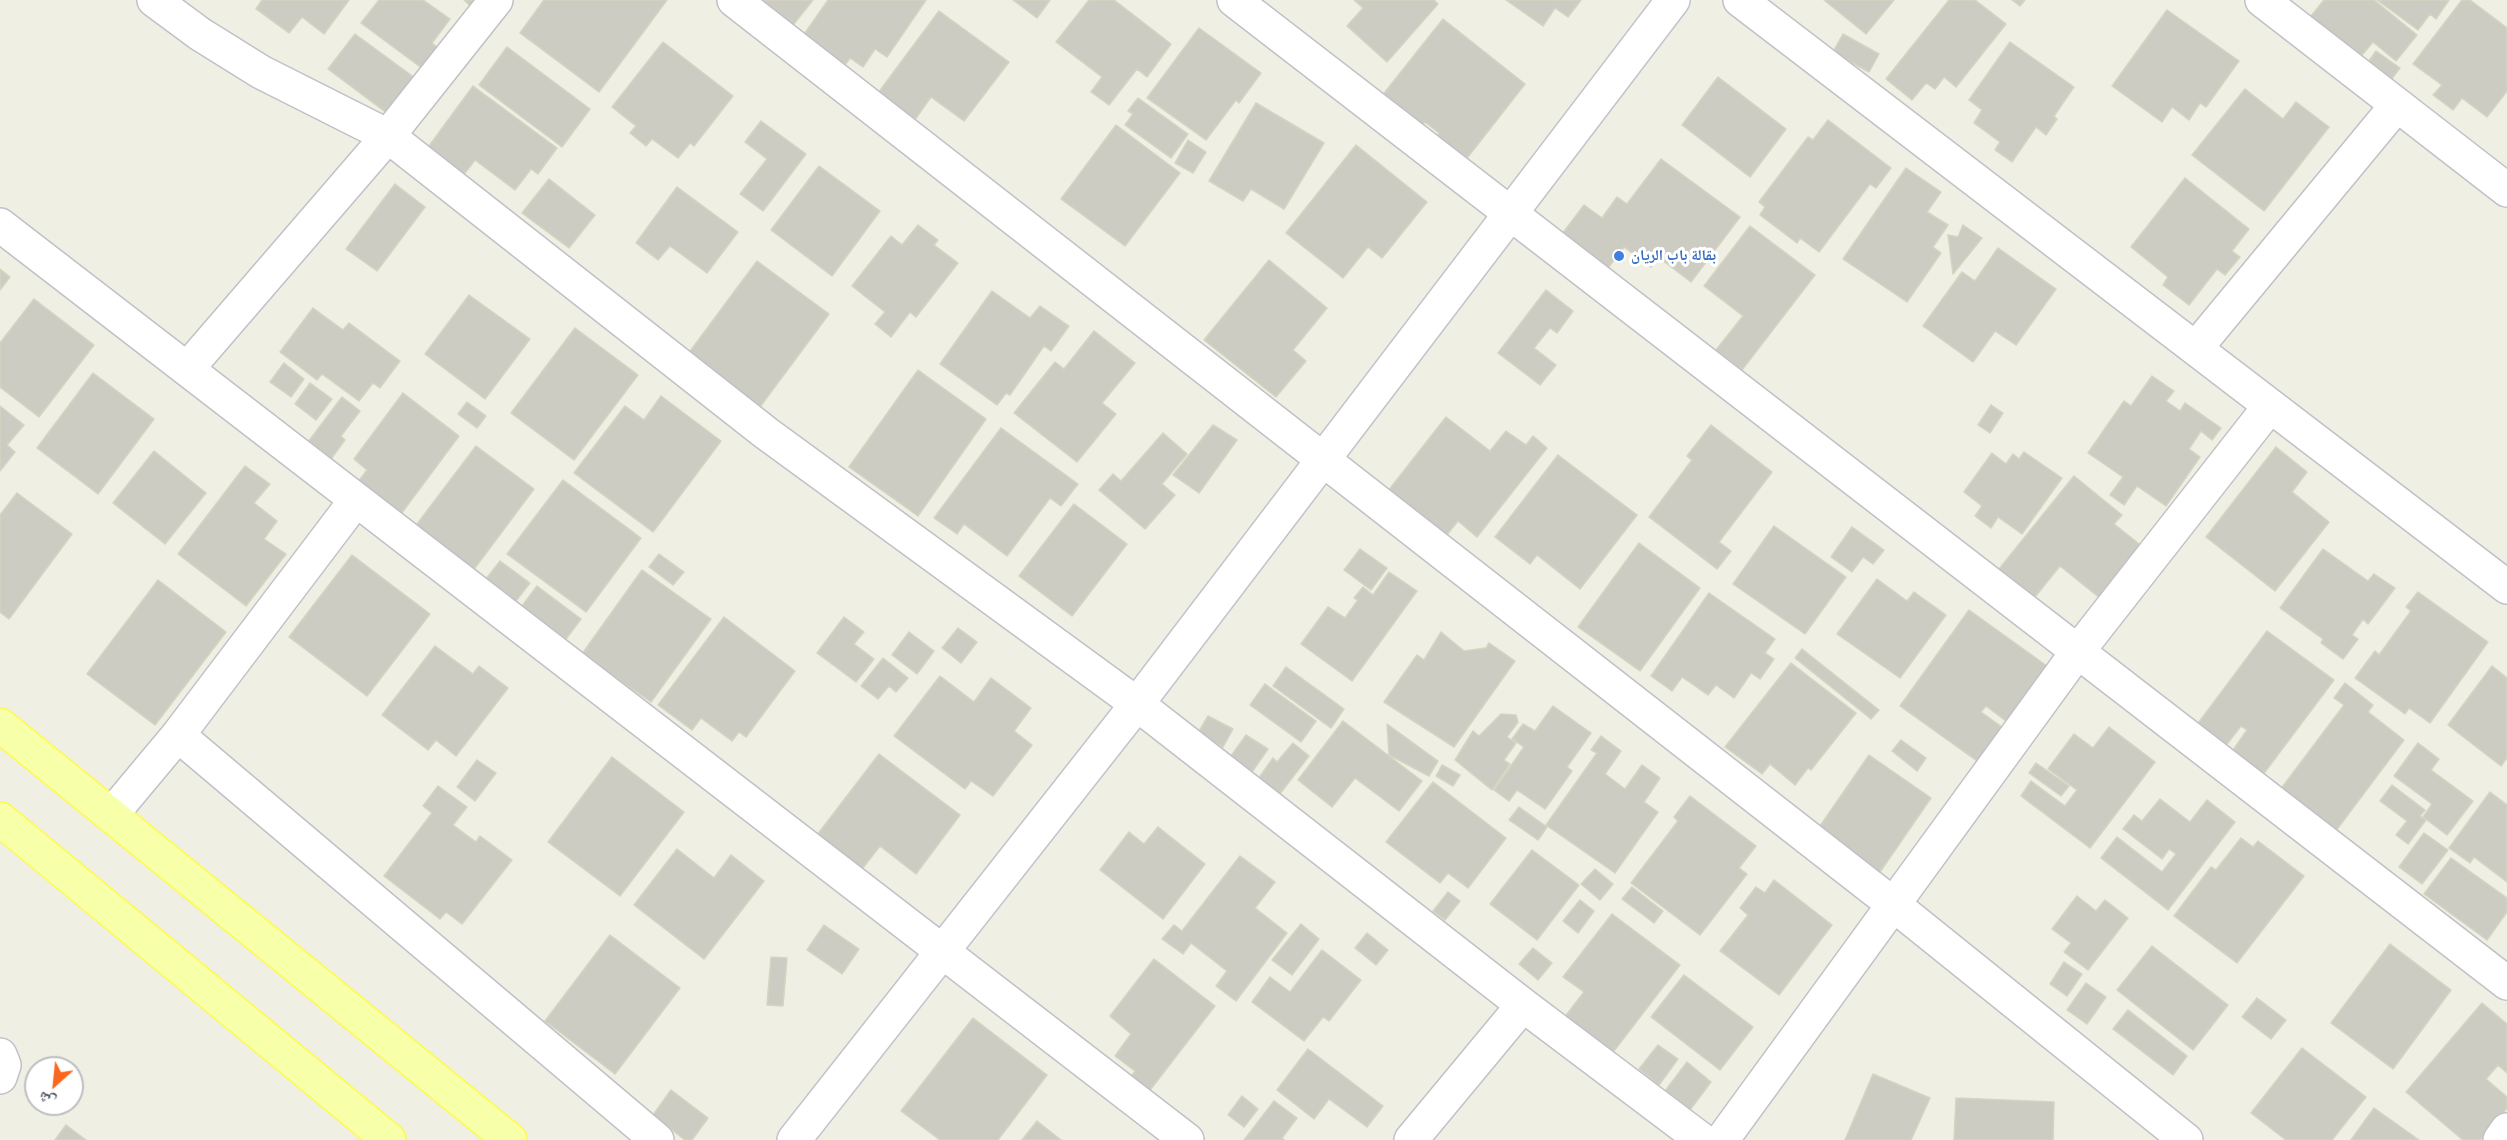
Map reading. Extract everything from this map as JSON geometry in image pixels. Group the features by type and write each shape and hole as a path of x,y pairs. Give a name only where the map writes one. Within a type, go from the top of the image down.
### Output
{"main road":[{"path":"0,725 510,1140"},
{"path":"0,819 389,1140"}],"street":[{"path":"154,0 200,34 261,72 388,136 766,433 1137,705 1523,1005 1702,1140"},
{"path":"187,369 388,136 496,0"},
{"path":"734,0 1894,905 2186,1140"},
{"path":"1234,0 2507,983"},
{"path":"794,1140 1137,705 1673,0"},
{"path":"1740,0 2507,587"},
{"path":"2271,3 2507,190"},
{"path":"2196,348 2397,105"},
{"path":"0,225 1187,1140"},
{"path":"1722,1140 2078,651 2270,406"},
{"path":"112,814 178,735 356,500"},
{"path":"178,735 657,1140"},
{"path":"1411,1140 1523,1005"},
{"path":"0,1055 4,1065 0,1077"},
{"path":"2500,1140 2507,1130"}],"building":[{"path":"262,0 349,0 324,34 302,17 289,33 256,9"},
{"path":"379,0 423,0 450,19 432,43 438,48 423,69 361,23"},
{"path":"464,0 486,0 477,12"},
{"path":"544,0 667,0 599,92 520,33"},
{"path":"752,0 813,0 786,34"},
{"path":"828,0 926,0 887,57 875,49 863,67 850,58 840,72 798,43"},
{"path":"1013,0 1050,0 1037,18"},
{"path":"1089,0 1114,0 1171,44 1147,77 1137,69 1109,105 1091,92 1102,77 1056,42"},
{"path":"1354,0 1434,0 1438,4 1387,62 1347,26 1363,8"},
{"path":"1506,0 1581,0 1568,17 1555,8 1543,26"},
{"path":"1824,0 1894,0 1866,34"},
{"path":"1949,0 1975,0 2006,24 1956,87 1944,77 1935,89 1926,83 1912,100 1886,79"},
{"path":"2012,0 2025,0 2020,6"},
{"path":"2324,0 2374,0 2417,35 2396,61 2373,42 2357,61 2307,21"},
{"path":"2377,0 2449,0 2436,19 2430,14 2418,30"},
{"path":"2462,0 2470,0 2507,28 2507,91 2487,117 2462,98 2453,110 2433,95 2442,85 2413,64"},
{"path":"2167,10 2239,61 2206,107 2200,103 2189,120 2172,107 2162,122 2112,86"},
{"path":"939,11 1009,62 964,121 931,97 914,121 878,93"},
{"path":"1443,19 1525,84 1464,162 1434,139 1439,133 1425,122 1420,128 1381,97"},
{"path":"1199,28 1261,73 1239,103 1236,100 1206,140 1147,98"},
{"path":"355,34 415,78 388,114 328,69"},
{"path":"1843,34 1879,54 1869,72 1833,52"},
{"path":"663,42 733,96 694,146 690,143 678,158 652,139 646,146 630,133 636,126 612,107"},
{"path":"2010,42 2074,87 2054,116 2057,119 2046,135 2036,127 2012,162 1995,150 2000,142 1974,123 1982,110 1969,100"},
{"path":"507,47 590,109 562,147 479,85"},
{"path":"2376,51 2400,68 2387,85 2364,68"},
{"path":"1718,77 1786,129 1750,177 1682,125"},
{"path":"473,86 557,148 538,174 531,169 515,190 475,160 462,177 426,150"},
{"path":"2245,89 2283,119 2296,102 2329,127 2264,211 2192,155"},
{"path":"1138,98 1188,134 1171,158 1125,125 1133,114 1128,111"},
{"path":"1256,103 1324,143 1284,209 1251,189 1243,201 1209,181"},
{"path":"1828,120 1891,168 1876,188 1870,184 1819,252 1800,238 1797,243 1760,215 1765,207 1759,202 1808,137 1813,140"},
{"path":"761,121 806,154 763,211 740,194 767,159 745,142"},
{"path":"1116,125 1180,173 1125,246 1061,199"},
{"path":"1188,140 1206,152 1193,173 1175,163"},
{"path":"1356,145 1427,202 1382,258 1368,247 1343,278 1286,233"},
{"path":"1661,159 1740,217 1691,282 1658,257 1651,267 1624,247 1605,272 1559,238 1584,205 1602,218 1617,197 1627,204"},
{"path":"819,166 880,211 832,276 771,230"},
{"path":"1906,168 1941,192 1927,212 1948,225 1933,247 1941,253 1907,302 1843,259"},
{"path":"2185,178 2249,229 2232,251 2240,257 2225,275 2217,269 2189,305 2163,285 2168,277 2131,247"},
{"path":"549,179 595,215 569,248 522,213"},
{"path":"395,184 425,207 377,271 346,249"},
{"path":"677,187 738,232 707,273 670,246 658,260 636,243"},
{"path":"918,225 938,240 934,245 958,263 916,317 910,312 891,337 875,324 885,312 852,286 891,236 902,245"},
{"path":"1963,225 1982,238 1953,274 1948,235 1958,237"},
{"path":"1750,226 1815,275 1742,370 1716,350 1743,316 1704,286"},
{"path":"1998,248 2056,289 2016,345 1995,331 1973,362 1923,326 1962,272 1975,281"},
{"path":"1269,260 1327,308 1293,350 1306,361 1276,397 1204,340"},
{"path":"757,261 829,314 757,411 685,358"},
{"path":"0,269 10,277 0,290"},
{"path":"1546,290 1573,311 1557,333 1550,328 1534,348 1556,365 1540,385 1498,353"},
{"path":"992,291 1030,318 1040,306 1069,326 1051,351 1044,346 1010,395 1006,393 997,405 940,364"},
{"path":"469,295 530,339 485,399 425,354"},
{"path":"34,299 94,345 39,417 0,387 0,343"},
{"path":"313,308 343,330 349,323 400,361 380,388 373,383 359,401 322,374 317,380 280,352"},
{"path":"575,328 638,375 574,460 511,413"},
{"path":"1094,331 1135,363 1102,403 1116,414 1077,462 1014,413 1055,362 1064,369"},
{"path":"284,363 304,379 291,397 270,382"},
{"path":"918,370 986,419 918,516 849,467"},
{"path":"93,373 154,419 98,494 37,448"},
{"path":"2152,376 2174,391 2166,401 2180,411 2185,403 2221,428 2212,440 2201,431 2189,449 2200,457 2166,506 2137,486 2124,505 2110,495 2123,477 2088,453 2124,401 2131,406"},
{"path":"310,383 332,399 316,420 295,404"},
{"path":"403,393 459,436 398,518 355,486 367,470 354,459"},
{"path":"661,396 721,441 653,532 574,473 625,406 644,420"},
{"path":"342,397 360,411 341,436 345,440 331,459 308,442"},
{"path":"467,402 486,416 477,428 458,414"},
{"path":"1991,405 2003,413 1990,433 1978,425"},
{"path":"0,406 24,425 7,445 15,452 0,471"},
{"path":"1446,417 1490,451 1506,431 1526,445 1533,436 1547,448 1477,537 1458,521 1446,536 1388,491"},
{"path":"1213,425 1237,440 1199,493 1173,475"},
{"path":"1711,425 1772,472 1719,542 1731,551 1717,569 1649,517 1692,460 1687,456"},
{"path":"1001,428 1078,484 1061,506 1050,498 1007,556 964,524 957,534 934,518"},
{"path":"1163,433 1187,454 1162,484 1175,495 1145,529 1099,490 1113,474 1121,481"},
{"path":"476,446 534,489 472,572 414,528"},
{"path":"2276,447 2307,472 2292,492 2329,522 2275,591 2206,537"},
{"path":"154,451 206,493 165,544 113,503"},
{"path":"2024,452 2062,478 2022,534 1998,517 1991,528 1975,516 1982,506 1964,492 1992,453 2006,464 2013,454 2019,459"},
{"path":"1558,455 1637,515 1580,589 1537,555 1530,564 1495,537"},
{"path":"245,466 270,484 254,503 277,521 264,539 286,554 246,606 178,554"},
{"path":"2074,476 2122,515 2114,524 2143,547 2101,599 2060,566 2030,603 1995,574"},
{"path":"563,480 641,538 586,612 507,554"},
{"path":"17,493 72,534 9,619 0,612 0,515"},
{"path":"1074,504 1127,544 1072,616 1019,576"},
{"path":"1774,526 1846,577 1805,634 1733,584"},
{"path":"1852,527 1884,550 1873,564 1863,557 1852,572 1831,557"},
{"path":"1639,543 1700,588 1640,671 1578,627"},
{"path":"1360,549 1387,568 1371,590 1344,570"},
{"path":"2323,549 2368,581 2374,574 2395,588 2368,624 2363,619 2352,635 2358,639 2343,659 2321,643 2323,639 2280,608"},
{"path":"659,554 684,572 673,585 649,567"},
{"path":"352,555 430,614 367,696 289,637"},
{"path":"500,561 530,583 516,601 486,579"},
{"path":"642,570 711,619 651,702 582,654"},
{"path":"1389,572 1417,591 1352,681 1301,644 1328,607 1345,618 1358,600 1354,598 1363,587 1373,595"},
{"path":"1877,579 1907,601 1914,592 1946,615 1900,678 1837,634"},
{"path":"158,580 226,632 155,725 87,674"},
{"path":"537,586 581,619 566,639 522,606"},
{"path":"2418,592 2488,642 2430,723 2409,708 2405,714 2355,678 2375,651 2379,655 2411,611 2406,607"},
{"path":"1709,593 1775,639 1765,653 1774,659 1760,679 1751,673 1734,698 1716,685 1708,695 1682,677 1672,691 1651,676"},
{"path":"1969,610 2054,671 2018,730 1986,706 1981,712 2009,732 1984,766 1900,706"},
{"path":"724,617 795,671 746,737 739,732 732,741 701,718 692,730 658,705"},
{"path":"844,617 864,632 854,644 874,659 856,682 817,653"},
{"path":"958,628 977,642 961,663 942,648"},
{"path":"2267,631 2334,680 2262,776 2231,753 2247,730 2241,726 2224,748 2196,726"},
{"path":"909,632 934,651 917,674 892,655"},
{"path":"1441,632 1464,651 1486,648 1489,643 1515,661 1454,747 1384,702 1417,655 1424,660"},
{"path":"435,646 473,674 479,666 508,688 456,756 436,740 428,750 382,715"},
{"path":"1802,649 1879,710 1871,719 1795,658"},
{"path":"883,658 908,678 896,692 889,686 878,699 861,686"},
{"path":"1791,663 1856,713 1811,770 1808,768 1795,785 1770,764 1762,774 1725,747"},
{"path":"2492,666 2507,678 2507,758 2501,766 2448,725"},
{"path":"1286,667 1344,709 1331,728 1273,686"},
{"path":"940,676 974,702 991,678 1031,708 1014,731 1032,745 993,796 971,781 965,789 894,736"},
{"path":"2345,683 2373,705 2368,712 2404,740 2335,832 2280,790 2344,705 2334,698"},
{"path":"1265,684 1316,721 1301,742 1250,705"},
{"path":"1553,706 1591,733 1567,767 1572,771 1545,809 1517,790 1509,801 1494,790 1524,747 1512,739 1523,724 1535,731"},
{"path":"1501,714 1516,715 1518,722 1507,737 1516,743 1504,760 1510,764 1492,790 1455,760 1473,731 1479,736"},
{"path":"1208,716 1233,729 1223,747 1198,733"},
{"path":"1343,721 1422,781 1399,811 1355,778 1332,807 1298,780"},
{"path":"1387,724 1438,761 1429,776 1389,755"},
{"path":"2109,727 2155,762 2090,848 2021,796 2031,781 2065,806 2077,790 2048,769 2074,734 2093,748"},
{"path":"1246,735 1268,749 1252,772 1231,756"},
{"path":"1601,736 1621,751 1605,774 1625,789 1642,765 1660,778 1644,802 1658,812 1615,873 1546,825 1597,753 1591,750"},
{"path":"1901,740 1926,758 1917,771 1892,751"},
{"path":"1293,743 1309,756 1279,795 1258,779 1273,758 1277,762"},
{"path":"2418,743 2439,759 2431,770 2473,801 2447,835 2423,817 2432,804 2394,776"},
{"path":"879,754 960,815 916,874 880,846 859,873 814,839"},
{"path":"1869,755 1931,798 1880,872 1818,829"},
{"path":"612,757 684,812 620,896 548,842"},
{"path":"477,760 496,773 475,801 457,787"},
{"path":"2036,763 2069,786 2061,796 2029,773"},
{"path":"1442,765 1460,775 1453,786 1436,776"},
{"path":"1433,782 1506,838 1468,888 1448,873 1440,883 1386,842"},
{"path":"2392,785 2425,810 2420,816 2426,820 2408,844 2396,835 2407,821 2380,801"},
{"path":"438,786 467,807 453,825 476,842 480,836 512,860 462,924 446,912 440,919 384,876 432,813 423,806"},
{"path":"2490,792 2507,805 2507,882 2474,857 2470,863 2449,848"},
{"path":"1690,796 1756,846 1739,868 1747,874 1700,935 1631,883 1678,821 1674,817"},
{"path":"2160,799 2190,822 2207,800 2235,822 2168,910 2101,858 2117,837 2162,872 2176,854 2169,849 2162,859 2123,829 2134,815 2142,821"},
{"path":"1519,807 1547,827 1538,840 1509,820"},
{"path":"1158,827 1205,864 1163,919 1100,870 1129,832 1144,844"},
{"path":"2424,833 2448,850 2422,884 2399,867"},
{"path":"2241,838 2253,847 2258,841 2304,876 2237,963 2174,916 2211,867 2216,870"},
{"path":"677,849 714,878 731,855 764,881 704,959 634,905"},
{"path":"1532,850 1579,885 1537,940 1490,904"},
{"path":"1240,856 1275,882 1255,908 1287,933 1236,1001 1216,986 1227,971 1191,943 1183,954 1162,939 1174,925 1182,931"},
{"path":"2451,858 2507,898 2507,912 2487,940 2424,894"},
{"path":"1595,869 1613,884 1600,900 1581,884"},
{"path":"1774,880 1832,925 1779,995 1720,951 1748,915 1740,908 1756,887 1765,893"},
{"path":"1632,887 1663,911 1654,923 1622,899"},
{"path":"1448,892 1460,901 1445,920 1433,911"},
{"path":"2077,896 2096,911 2105,900 2128,918 2088,970 2064,952 2071,943 2052,929"},
{"path":"1580,900 1594,911 1578,933 1563,921"},
{"path":"1612,914 1680,965 1607,1060 1560,1023 1584,992 1563,977"},
{"path":"1301,924 1319,939 1292,975 1272,960"},
{"path":"824,925 859,949 842,974 807,950"},
{"path":"1367,933 1388,950 1376,965 1355,948"},
{"path":"610,935 680,988 615,1074 545,1021"},
{"path":"2390,944 2451,990 2393,1069 2331,1023"},
{"path":"2152,946 2228,1005 2193,1050 2117,990"},
{"path":"1533,948 1552,963 1538,980 1519,964"},
{"path":"1322,950 1361,980 1329,1021 1323,1017 1304,1041 1252,1002 1270,977 1290,992"},
{"path":"771,957 787,958 783,1006 767,1005"},
{"path":"1154,959 1215,1006 1147,1094 1129,1080 1135,1071 1115,1056 1131,1034 1110,1016"},
{"path":"2064,962 2082,974 2067,996 2050,984"},
{"path":"1684,975 1753,1027 1720,1070 1651,1017"},
{"path":"2086,983 2106,997 2087,1024 2067,1010"},
{"path":"2257,998 2286,1020 2271,1039 2242,1017"},
{"path":"2482,1003 2507,1024 2507,1073 2498,1065 2486,1079 2507,1097 2507,1108 2480,1140 2463,1140 2406,1092"},
{"path":"2128,1010 2187,1056 2173,1075 2113,1029"},
{"path":"973,1018 1047,1075 998,1140 940,1140 901,1111"},
{"path":"1658,1045 1678,1059 1659,1085 1639,1069"},
{"path":"2302,1048 2366,1097 2332,1140 2286,1140 2251,1113"},
{"path":"1308,1049 1383,1106 1367,1127 1329,1099 1314,1119 1277,1090"},
{"path":"1687,1062 1711,1082 1690,1110 1665,1091"},
{"path":"1873,1074 1930,1098 1911,1140 1845,1140"},
{"path":"671,1090 708,1118 692,1140 685,1140 653,1115"},
{"path":"1242,1096 1258,1109 1244,1127 1228,1115"},
{"path":"1956,1098 2054,1102 2053,1140 1954,1140"},
{"path":"1274,1101 1297,1118 1282,1138 1284,1140 1244,1140"},
{"path":"2374,1108 2419,1140 2351,1140"},
{"path":"1037,1121 1061,1140 1022,1140"},
{"path":"66,1125 86,1140 55,1140"}],"place":[{"name":"بقالة باب الريان","path":"1619,256"}]}
